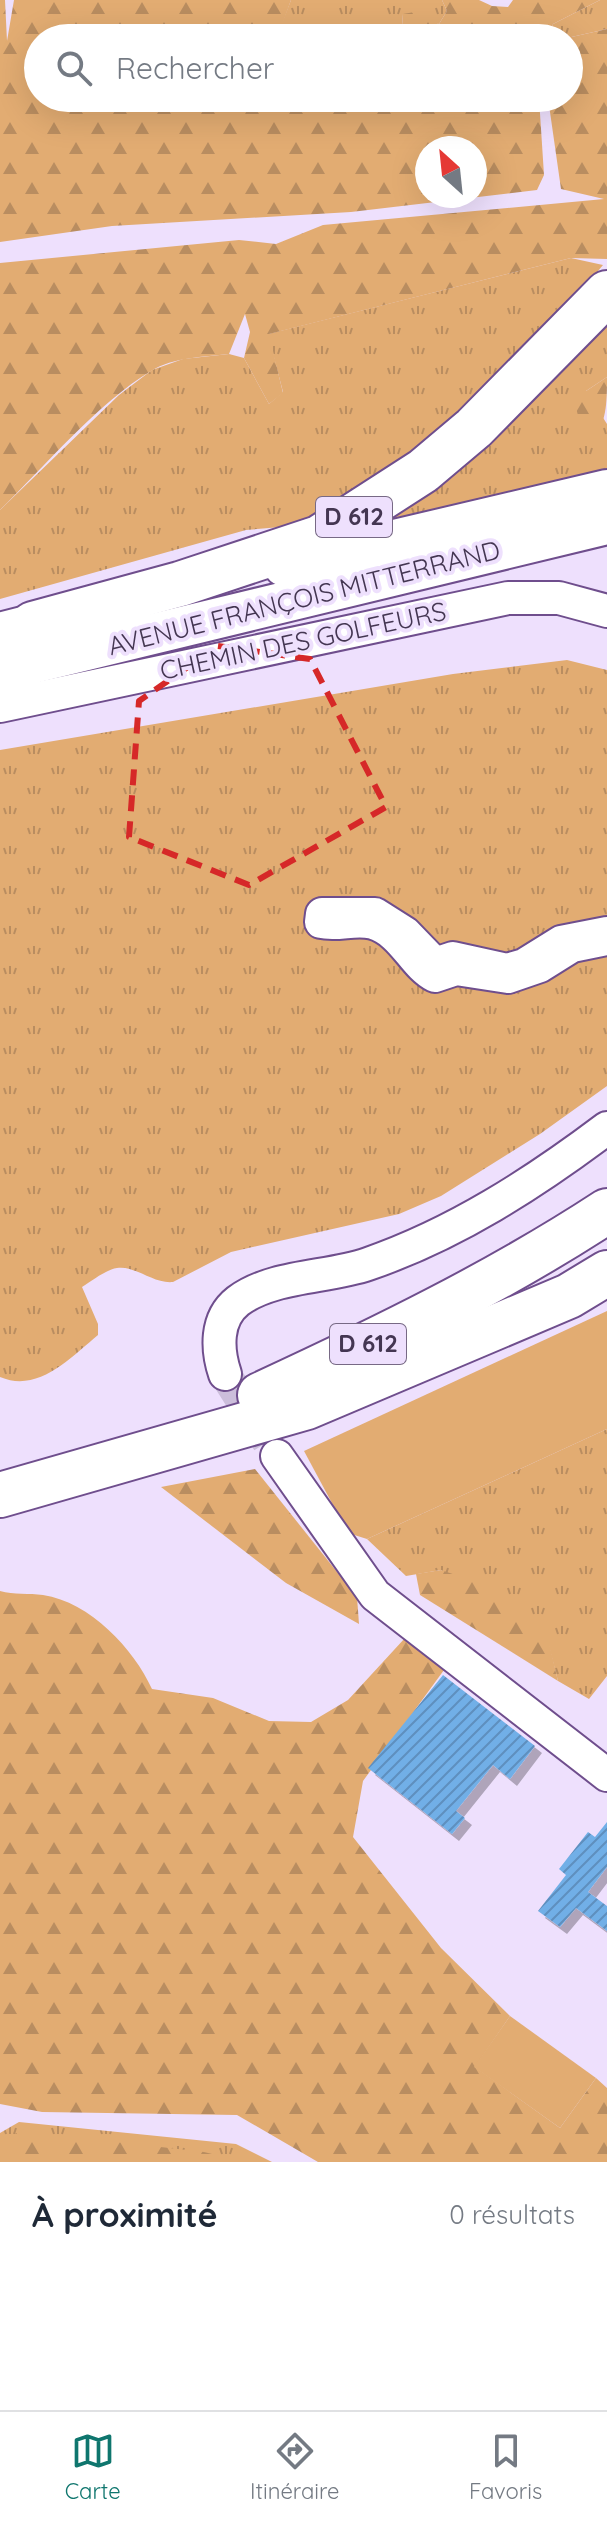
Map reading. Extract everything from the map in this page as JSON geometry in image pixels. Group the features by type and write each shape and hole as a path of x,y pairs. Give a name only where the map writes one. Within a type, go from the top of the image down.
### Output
{"highway":[{"name":"D 612","path":"16,628 180,584 319,538 423,471 474,428 607,293"},
{"name":"D 612","path":"119,1460 425,1317 540,1255 607,1211"},
{"name":"D 612","path":"446,1346 607,1252"},
{"name":"D 612","path":"0,1495 307,1407 569,1296 607,1273"}],"main road":[{"name":"AVENUE FRANÇOIS MITTERRAND","path":"16,628 607,490"},
{"name":"AVENUE FRANÇOIS MITTERRAND","path":"0,671 607,524"}],"street":[{"name":"CHEMIN DES GOLFEURS","path":"0,706 508,598 559,598 607,611"},
{"path":"607,933 561,942 517,968 501,970 459,958 435,964 405,933 371,912 322,914 321,922 377,925 410,949 422,967 435,976 456,969 508,977 540,966 572,946 607,939"},
{"path":"225,1374 219,1340 224,1320 236,1303 255,1291 366,1265 414,1247 523,1187 607,1128"},
{"path":"277,1456 375,1595 607,1775"}],"highlighted area":[{"path":"218,646 310,659 386,807 249,885 129,837 139,701"}],"green space":[{"path":"0,0 5,0 7,41 14,0 291,0 282,24 24,24 24,112 540,112 544,175 537,190 487,196 487,136 415,136 415,204 351,212 112,226 0,242"},
{"path":"291,0 442,0 447,11 439,24 403,14 402,24 282,24"},
{"path":"442,0 479,0 492,6 508,7 513,0 600,0 553,24 439,24 447,11"},
{"path":"600,0 607,0 607,29 583,34 583,24 553,24"},
{"path":"426,10 431,20 439,24 402,24 403,14"},
{"path":"607,29 607,259 571,258 269,334 283,393 269,404 244,358 250,332 245,314 229,354 169,363 131,384 72,436 0,510 0,263 239,240 276,244 323,225 604,199 561,189 550,112 583,112 583,34"},
{"path":"571,258 603,265 547,332 443,436 305,525 246,530 0,599 0,510 119,395 152,370 183,359 229,354 244,358 269,404 283,392 268,334"},
{"path":"607,317 607,377 586,391 607,424 607,474 336,544"},
{"path":"607,377 603,421 590,437 583,434 576,408 586,391"},
{"path":"567,660 607,670 607,1086 540,1134 441,1196 399,1214 231,1252 173,1282 124,1268 108,1271 82,1287 98,1324 98,1335 64,1363 40,1377 14,1381 0,1377 0,750 453,674"},
{"path":"607,1311 607,1429 367,1539 348,1533 304,1451"},
{"path":"607,1429 607,1676 589,1699 558,1681 546,1634 441,1570 406,1576 367,1539"},
{"path":"255,1469 357,1597 359,1624 286,1583 161,1487"},
{"path":"441,1570 505,1592 547,1634 558,1681 420,1595 416,1574"},
{"path":"0,1591 60,1599 93,1617 134,1658 152,1689 213,1698 269,1721 311,1722 348,1700 405,1638 444,1670 363,1781 353,1837 441,1948 510,2016 475,2067 560,2128 596,2078 607,2088 607,2162 318,2162 237,2115 42,2112 0,2104"},
{"path":"510,2016 596,2078 560,2128 474,2067"},
{"path":"19,2122 236,2144 272,2162 0,2162 0,2133"},
{"path":"21,2131 204,2152 244,2162 0,2162 0,2141"}],"building":[{"path":"443,1675 535,1746 510,1779 493,1765 456,1811 465,1818 452,1834 368,1768"},
{"path":"607,1822 607,1867 588,1892 607,1906 607,1931 576,1908 560,1927 538,1911 566,1875 559,1869 588,1832 595,1837"}],"tunnel":[{"path":"225,1374 277,1456"}]}
